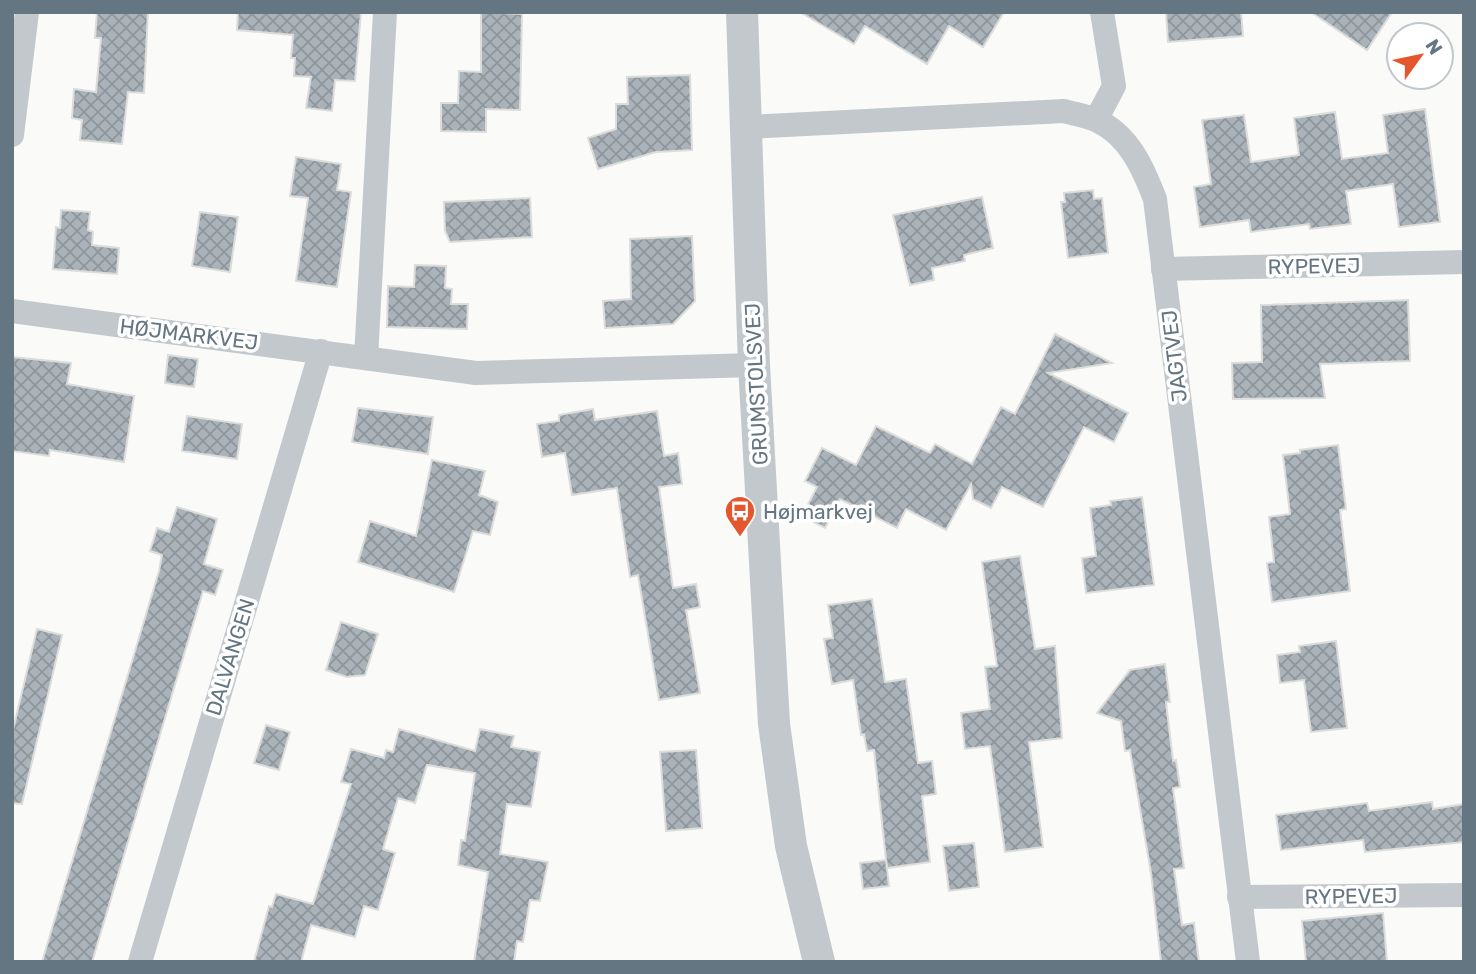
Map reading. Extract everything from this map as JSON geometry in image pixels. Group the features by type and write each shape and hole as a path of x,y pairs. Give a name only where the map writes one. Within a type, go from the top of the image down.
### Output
{"street":[{"path":"12,135 27,12"},
{"path":"366,358 385,12"},
{"name":"GRUMSTOLSVEJ","path":"742,12 754,365 774,724 791,846 819,962"},
{"path":"1096,120 1114,86 1102,12"},
{"name":"JAGTVEJ","path":"747,127 1064,111 1096,120 1118,134 1142,164 1155,199 1248,962"},
{"name":"RYPEVEJ","path":"1163,269 1464,262"},
{"name":"HØJMARKVEJ","path":"12,311 476,373 754,365"},
{"name":"DALVANGEN","path":"140,962 321,351"},
{"name":"RYPEVEJ","path":"1239,897 1464,895"}],"building":[{"path":"97,12 148,12 144,93 128,92 122,144 80,140 82,120 72,118 74,89 96,92 101,38 95,38"},
{"path":"238,12 361,12 355,81 335,80 332,111 306,108 311,77 294,76 295,58 291,58 293,35 237,30"},
{"path":"481,12 522,14 520,110 486,109 486,132 441,131 441,103 458,103 459,71 481,72"},
{"path":"800,12 1004,12 983,47 949,26 927,64 865,26 854,44"},
{"path":"1166,12 1241,12 1243,36 1168,42"},
{"path":"1311,12 1392,12 1367,50"},
{"path":"690,75 692,150 656,152 598,169 588,138 616,129 616,104 628,104 627,77"},
{"path":"1425,109 1440,222 1399,227 1393,184 1346,191 1351,224 1310,229 1309,224 1251,232 1249,220 1200,227 1194,187 1211,184 1202,120 1244,115 1251,162 1299,155 1294,118 1335,112 1342,159 1388,153 1383,115"},
{"path":"296,157 341,164 337,190 351,192 337,287 296,281 308,198 290,196"},
{"path":"1093,190 1094,199 1102,198 1108,253 1068,258 1061,202 1065,202 1064,193"},
{"path":"982,197 993,248 964,255 965,261 932,268 934,280 910,285 893,215"},
{"path":"530,198 532,237 450,242 445,231 444,202"},
{"path":"61,210 90,212 88,230 93,232 92,245 119,248 117,274 53,269 56,227 60,228"},
{"path":"200,212 238,217 230,272 192,266"},
{"path":"692,236 695,301 673,324 605,328 603,301 631,299 630,239"},
{"path":"415,265 446,266 445,288 452,289 451,304 468,304 467,329 387,327 388,286 414,287"},
{"path":"1408,300 1410,361 1320,364 1325,398 1233,399 1232,363 1262,362 1261,305"},
{"path":"1055,334 1112,363 1048,373 1128,413 1114,442 1084,427 1043,507 1002,487 991,508 973,499 971,484 946,530 906,509 897,528 840,499 825,528 802,516 817,487 805,481 822,448 856,465 876,426 930,453 935,444 972,464 1001,407 1015,414"},
{"path":"168,355 198,359 194,387 165,383"},
{"path":"12,357 71,363 67,384 134,396 124,462 50,450 49,456 12,451"},
{"path":"358,408 433,417 428,454 352,442"},
{"path":"593,409 595,420 657,411 664,456 678,453 682,484 659,487 673,588 696,584 700,607 686,610 700,693 659,700 638,575 630,577 617,488 572,495 565,453 542,457 537,424 559,421 559,415"},
{"path":"187,416 242,424 237,459 182,451"},
{"path":"1338,445 1346,509 1340,510 1350,591 1272,602 1267,563 1274,562 1269,517 1290,514 1283,455"},
{"path":"432,460 485,471 479,495 498,502 490,535 473,531 454,592 358,562 370,521 416,536"},
{"path":"1142,497 1154,585 1086,593 1082,558 1096,556 1090,508 1111,505 1110,501"},
{"path":"177,507 217,519 204,564 223,570 215,595 203,591 92,962 42,962 159,571 162,555 150,551 157,528 169,532"},
{"path":"1020,556 1035,649 1055,646 1062,738 1029,742 1043,847 1005,852 990,746 965,749 961,713 990,709 985,667 997,666 982,562"},
{"path":"872,599 885,682 906,679 918,763 932,761 936,794 922,796 930,862 887,868 874,750 867,751 864,734 861,735 853,680 832,684 824,639 833,638 828,605"},
{"path":"341,622 378,634 365,675 347,677 326,670"},
{"path":"37,629 62,635 22,804 12,803 12,734"},
{"path":"1336,641 1347,728 1311,732 1304,680 1280,683 1277,655 1300,652 1299,646"},
{"path":"1165,664 1170,702 1166,702 1173,761 1176,760 1180,787 1173,788 1184,868 1174,869 1182,925 1194,923 1199,962 1161,962 1151,873 1130,750 1125,751 1121,721 1097,713 1130,670"},
{"path":"266,725 290,732 279,770 254,763"},
{"path":"399,729 475,751 480,729 514,736 511,747 540,752 531,807 507,804 500,854 548,862 540,901 530,900 523,942 517,941 514,962 474,962 488,872 458,865 461,840 465,841 475,773 427,765 415,803 398,798 383,849 395,853 378,910 364,906 355,937 311,925 301,962 254,962 269,906 272,907 276,894 313,904 351,784 341,782 351,749 384,758 386,750 393,752"},
{"path":"696,750 702,828 666,831 660,752"},
{"path":"1432,802 1433,809 1464,804 1464,842 1365,852 1363,840 1281,850 1276,815 1367,803 1369,811"},
{"path":"974,843 979,887 949,891 943,846"},
{"path":"886,860 889,886 863,889 860,863"},
{"path":"1383,913 1387,962 1306,962 1302,921"}],"place":[{"name":"Højmarkvej","path":"740,538"}]}
